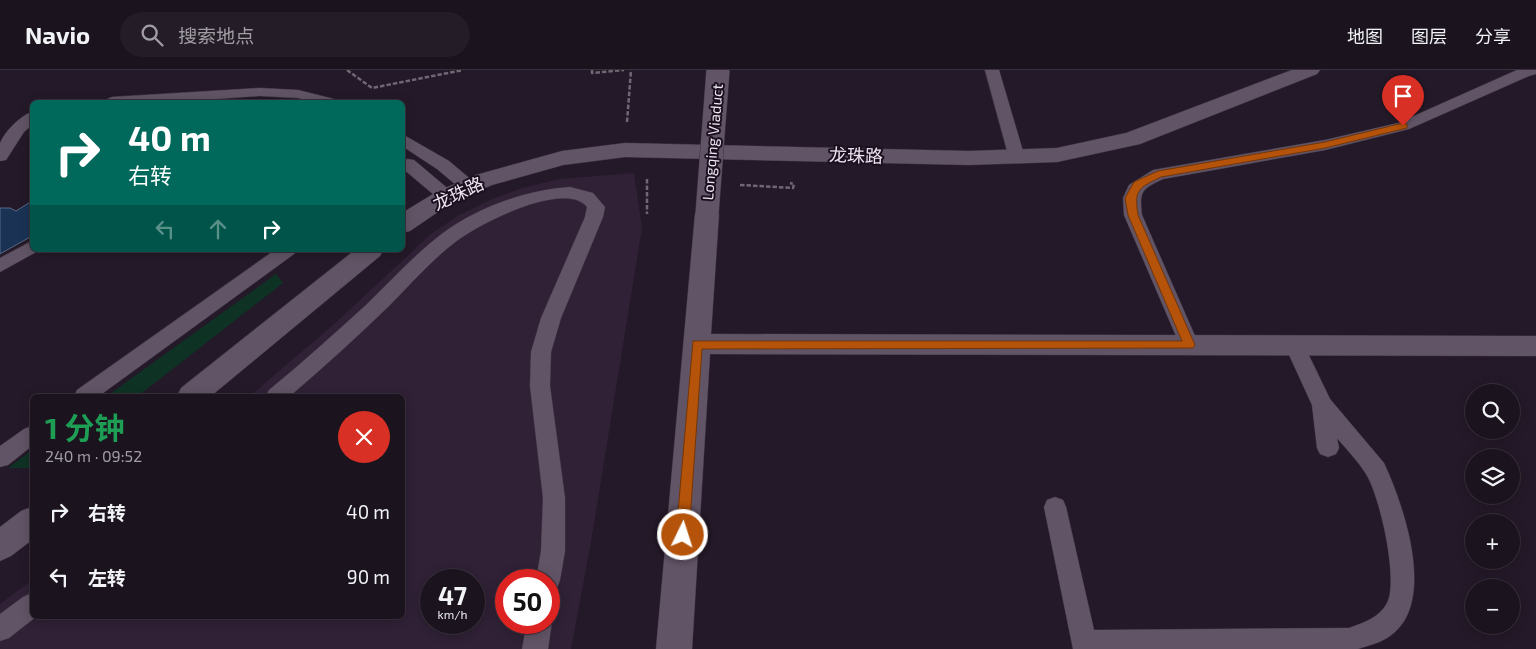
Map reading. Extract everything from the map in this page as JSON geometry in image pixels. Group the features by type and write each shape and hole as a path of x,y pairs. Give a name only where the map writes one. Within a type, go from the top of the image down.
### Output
{"street":[{"name":"Longqing Viaduct","path":"674,649 718,70"},
{"name":"龙珠路","path":"405,223 446,196 468,186 562,158 625,150 1017,158 1057,155 1132,139 1310,70"},
{"path":"193,394 369,252"},
{"path":"697,344 1536,346"},
{"path":"0,546 30,523"}],"lane":[{"path":"992,70 1017,158"},
{"path":"1190,345 1133,215 1130,198 1138,184 1158,174 1325,145 1403,126 1525,72 1536,70"},
{"path":"142,100 260,92 298,94 321,100"},
{"path":"287,100 298,94"},
{"path":"0,156 18,129 30,119"},
{"path":"405,142 425,153 468,186"},
{"path":"425,153 406,166 446,196"},
{"path":"278,394 460,230 488,214 548,195 567,192 581,194 591,199 596,207 594,217 551,318 541,352 540,386 554,498 553,551 550,569"},
{"path":"0,266 30,248"},
{"path":"87,394 285,252"},
{"path":"1056,507 1085,646 1349,640 1379,629 1398,609 1403,580 1400,549 1390,508 1376,470 1322,404 1295,346"},
{"path":"1322,404 1328,448"},
{"path":"0,458 30,436"},
{"path":"0,629 30,606"},
{"path":"534,649 537,634"}],"path":[{"path":"347,70 372,88 463,70"},
{"path":"592,70 592,73 624,70"},
{"path":"625,150 631,70"},
{"path":"647,214 645,179 655,180"},
{"path":"750,186 793,188 794,184 785,182"}],"shaded area":[{"path":"634,173 642,228 591,542 571,649 0,649 0,604 30,582 30,619 405,619 405,394 252,394 333,325 431,234 459,215 490,200 522,188 560,179"}],"green space":[{"path":"276,274 283,283 141,394 110,394"},
{"path":"30,452 30,468 8,468"}],"water":[{"path":"30,202 30,237 0,254 0,208 10,208 16,211"}],"route":[{"path":"683,535 697,344 1190,345 1133,215 1130,198 1138,184 1158,174 1325,145 1403,126"}]}
